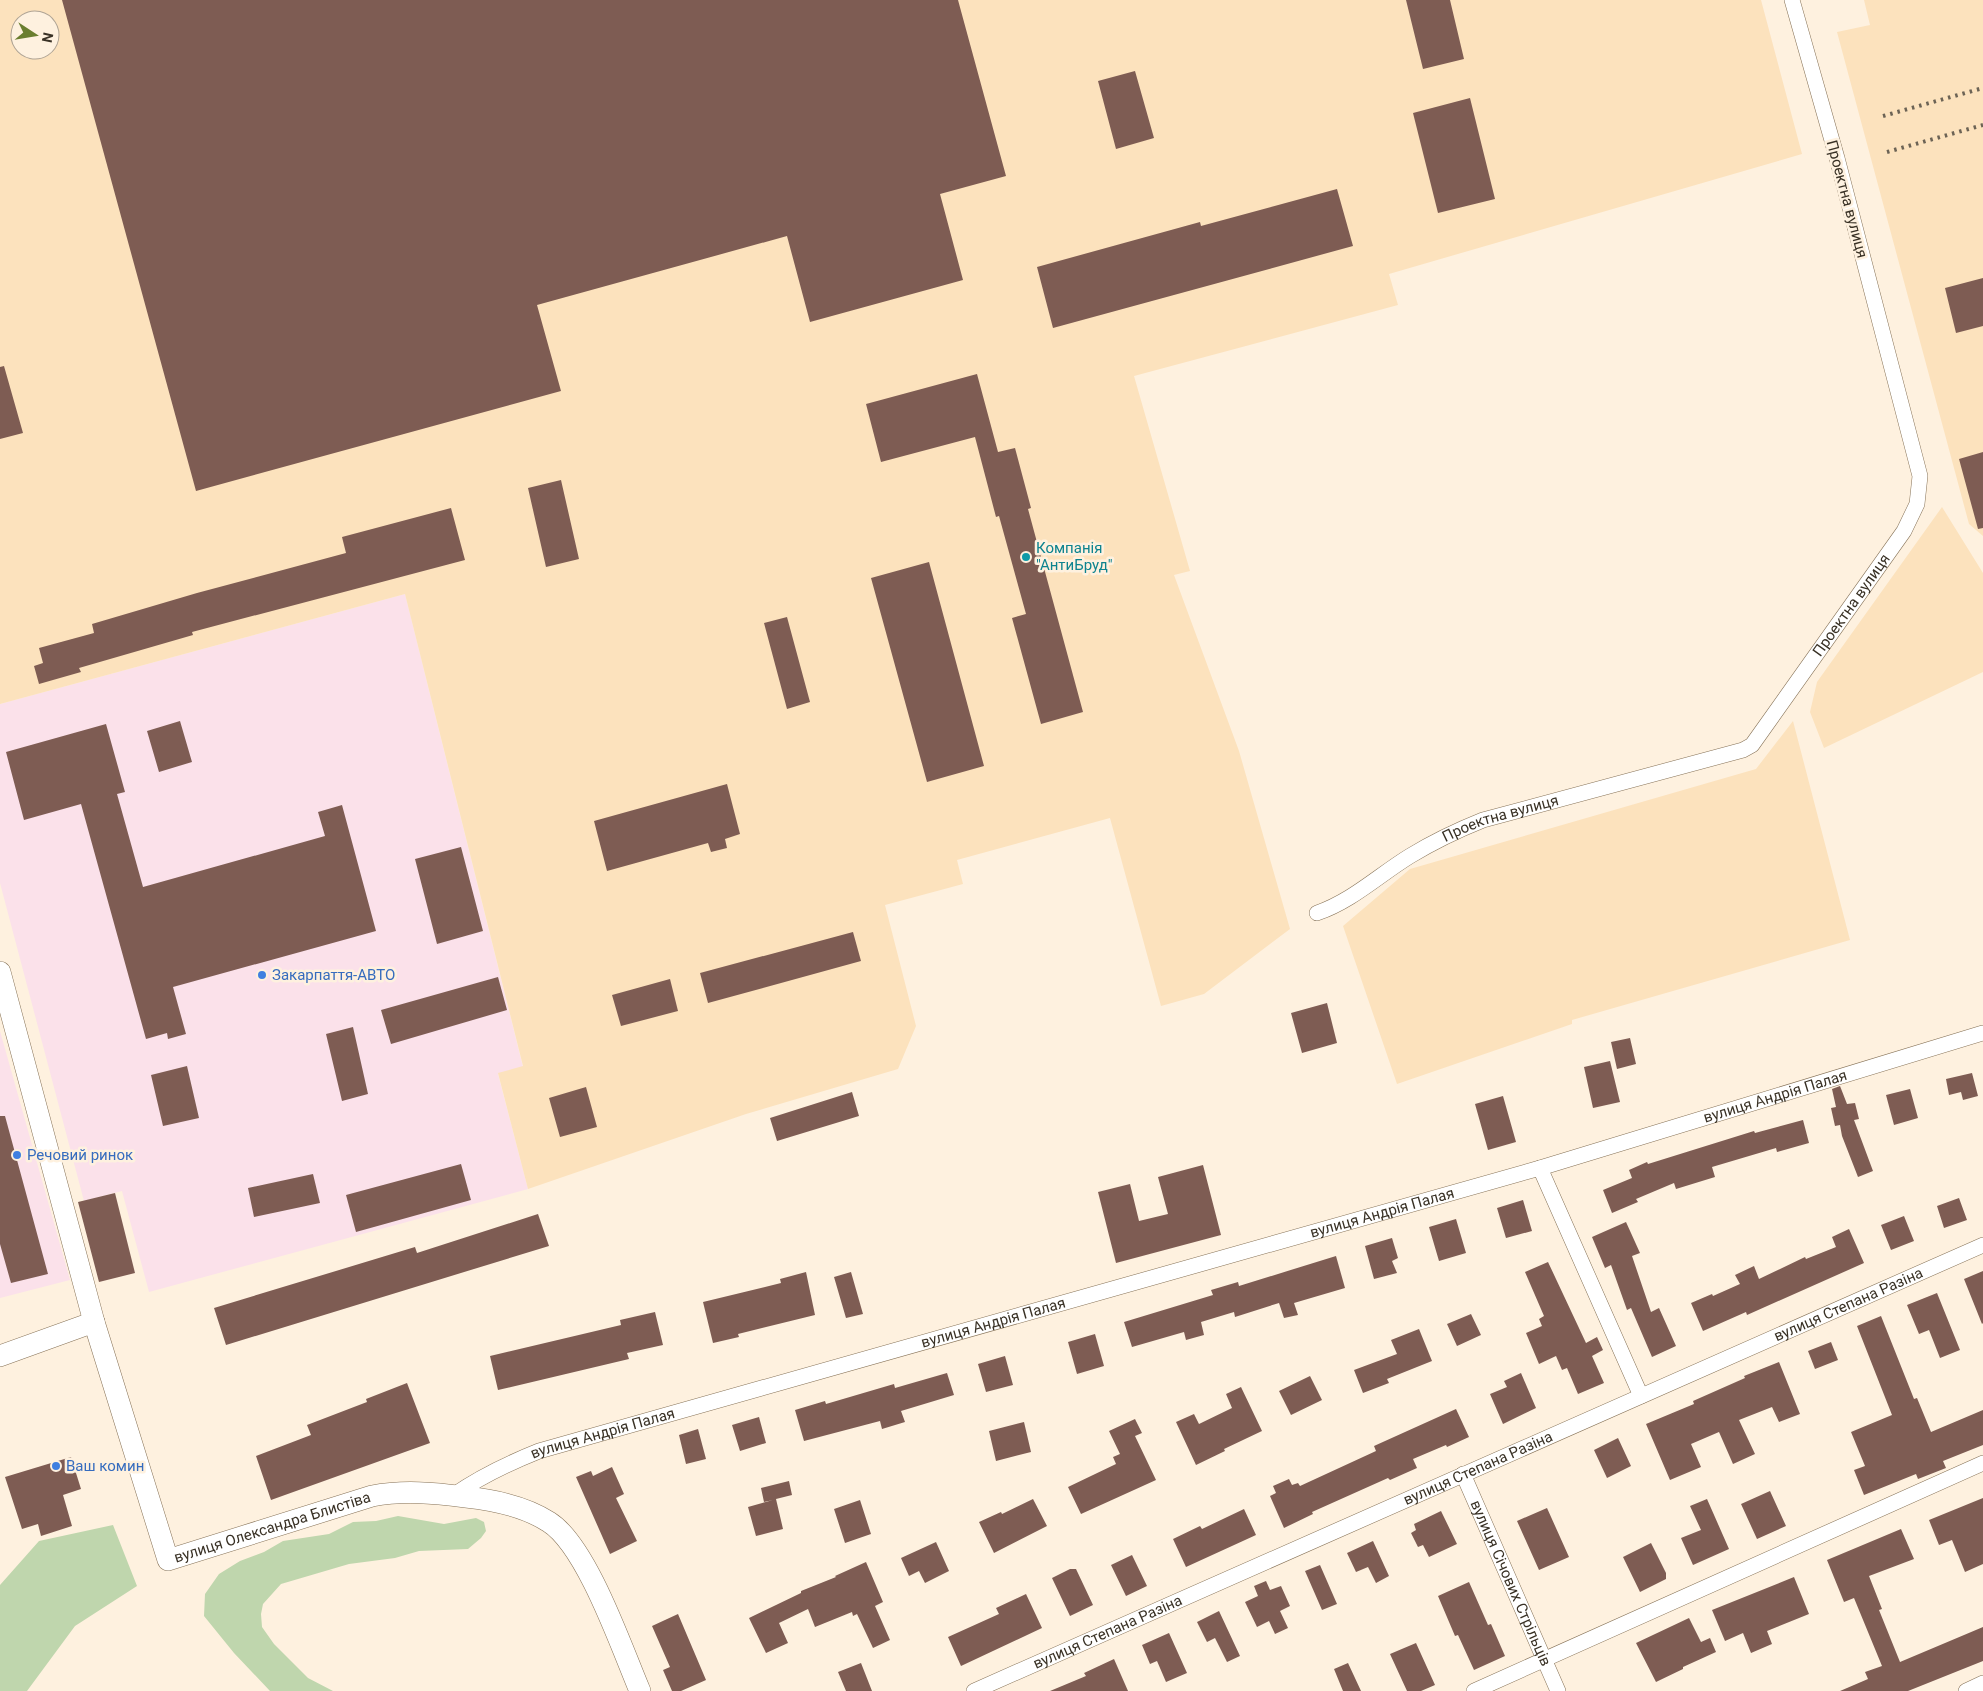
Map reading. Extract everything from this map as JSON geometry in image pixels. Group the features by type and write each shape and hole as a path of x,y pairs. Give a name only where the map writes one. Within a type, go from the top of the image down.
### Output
{"street":[{"name":"Проектна вулиця","path":"1317,913 1337,906 1410,856 1456,831 1483,820 1742,750 1752,745 1907,524 1918,504 1920,476 1837,158 1792,0"},
{"name":"вулиця Олександра Блистіва","path":"0,972 94,1322 168,1560 372,1496 392,1492 415,1491 454,1495 517,1508 538,1515 552,1523 579,1556 593,1581 640,1691"},
{"name":"вулиця Андрія Палая","path":"454,1495 474,1480 501,1466 539,1451 1540,1168 1983,1034"},
{"path":"1540,1168 1641,1396"},
{"name":"вулиця Степана Разіна","path":"974,1691 1983,1245"},
{"path":"0,1356 94,1322"},
{"path":"1474,1691 1983,1462"},
{"name":"вулиця Січових Стрільців","path":"1463,1474 1558,1691"},
{"path":"1966,1691 1983,1683"}],"shaded area":[{"path":"0,0 1761,0 1802,154 1389,274 1398,305 1134,376 1190,571 1174,575 1239,751 1290,929 1204,994 1161,1006 1110,818 957,860 963,884 885,905 916,1026 898,1069 746,1114 528,1189 498,1073 523,1066 405,594 0,704"},
{"path":"1864,0 1983,0 1983,536 1969,524 1837,32 1870,25"},
{"path":"1942,507 1983,573 1983,672 1824,748 1810,712 1817,682"},
{"name":"Закарпаття-АВТО","path":"405,594 523,1067 498,1074 528,1189 149,1292 122,1191 84,1201 0,883 0,704"},
{"path":"1793,721 1850,940 1572,1020 1572,1024 1397,1084 1343,926 1410,869 1756,769"},
{"name":"Речовий ринок","path":"0,1031 70,1280 0,1298"}],"green space":[{"path":"398,1516 444,1524 476,1518 484,1522 486,1531 468,1549 419,1551 395,1558 349,1564 281,1584 263,1604 261,1614 262,1627 274,1644 308,1678 333,1691 270,1691 234,1653 204,1616 205,1594 219,1574 240,1561 264,1552 283,1541 329,1534 353,1522 376,1521"},
{"path":"113,1525 137,1586 75,1626 27,1691 0,1691 0,1585 39,1541"}],"building":[{"path":"62,0 958,0 1006,176 940,194 963,280 810,322 787,236 537,305 561,391 196,491"},
{"path":"1406,0 1450,0 1464,59 1423,69"},
{"path":"1135,71 1154,138 1116,149 1098,81"},
{"path":"1470,98 1495,199 1438,213 1413,113"},
{"path":"1337,189 1353,246 1053,328 1037,267 1200,222 1201,226"},
{"path":"1983,278 1983,326 1956,333 1945,288"},
{"path":"4,366 23,433 0,439 0,367"},
{"path":"977,374 998,452 1015,448 1031,508 1028,509 1083,712 1041,724 1012,618 1026,614 999,516 996,517 975,437 881,462 866,404"},
{"path":"1983,452 1983,528 1978,529 1959,459"},
{"path":"561,480 579,559 546,567 528,488"},
{"path":"451,508 465,560 192,632 193,635 79,668 81,672 39,684 34,666 43,663 39,648 94,633 92,624 197,593 346,553 342,537"},
{"path":"929,562 984,766 927,782 871,578"},
{"path":"787,617 810,702 787,709 764,623"},
{"path":"180,721 192,762 159,772 147,731"},
{"path":"106,724 125,792 117,794 143,887 325,836 318,812 342,805 376,931 173,987 186,1034 168,1039 167,1033 146,1039 81,804 24,820 6,752"},
{"path":"727,784 740,834 725,839 727,848 711,852 708,843 607,871 594,821"},
{"path":"461,847 483,931 437,944 415,859"},
{"path":"853,932 861,961 708,1003 700,973"},
{"path":"498,977 507,1010 391,1044 381,1010"},
{"path":"670,979 678,1011 621,1026 612,995"},
{"path":"1327,1003 1337,1043 1302,1053 1291,1013"},
{"path":"353,1027 368,1094 342,1101 326,1034"},
{"path":"1630,1038 1636,1064 1617,1069 1611,1042"},
{"path":"1610,1061 1620,1102 1593,1108 1584,1067"},
{"path":"187,1066 199,1118 163,1126 151,1075"},
{"path":"1972,1073 1978,1096 1963,1100 1961,1092 1949,1095 1946,1079"},
{"path":"1840,1086 1847,1104 1855,1103 1859,1119 1854,1120 1873,1171 1858,1177 1842,1136 1840,1125 1835,1126 1831,1108 1836,1107 1832,1089"},
{"path":"586,1087 597,1127 560,1137 549,1098"},
{"path":"1910,1089 1918,1118 1894,1125 1886,1095"},
{"path":"852,1092 859,1116 777,1141 770,1118"},
{"path":"1503,1096 1516,1142 1488,1150 1475,1104"},
{"path":"0,1116 5,1116 48,1274 11,1283 0,1244"},
{"path":"1803,1120 1809,1143 1777,1152 1776,1148 1712,1167 1715,1177 1676,1189 1674,1183 1636,1199 1638,1202 1612,1213 1603,1190 1632,1178 1629,1170 1647,1162 1648,1164 1754,1131 1755,1133"},
{"path":"461,1164 471,1200 356,1232 346,1195"},
{"path":"1203,1165 1221,1235 1116,1263 1098,1192 1130,1184 1139,1221 1168,1214 1158,1177"},
{"path":"313,1174 320,1203 254,1217 248,1188"},
{"path":"115,1193 135,1273 99,1282 78,1202"},
{"path":"1959,1198 1967,1220 1944,1228 1937,1206"},
{"path":"1523,1200 1532,1231 1506,1238 1497,1208"},
{"path":"538,1214 549,1246 226,1345 214,1308 415,1247 417,1253"},
{"path":"1904,1216 1914,1241 1891,1250 1881,1225"},
{"path":"1456,1219 1466,1253 1439,1261 1429,1227"},
{"path":"1626,1222 1640,1253 1632,1256 1651,1312 1659,1308 1676,1346 1652,1357 1631,1308 1627,1310 1611,1265 1605,1268 1592,1237"},
{"path":"1849,1229 1864,1263 1747,1315 1746,1312 1703,1331 1691,1303 1740,1284 1735,1275 1754,1266 1759,1279 1805,1257 1806,1259 1836,1247 1832,1237"},
{"path":"1392,1238 1398,1258 1392,1261 1397,1273 1374,1279 1365,1246"},
{"path":"1336,1256 1345,1288 1294,1303 1298,1315 1284,1318 1279,1303 1235,1317 1234,1312 1201,1322 1204,1335 1186,1340 1184,1332 1132,1347 1124,1322 1213,1295 1211,1290 1238,1282 1239,1286"},
{"path":"1548,1262 1586,1343 1597,1337 1603,1350 1592,1356 1604,1383 1578,1394 1567,1368 1562,1370 1556,1356 1539,1364 1526,1333 1542,1326 1539,1319 1544,1316 1525,1272"},
{"path":"1983,1271 1983,1323 1982,1324 1964,1279"},
{"path":"806,1272 815,1315 738,1334 739,1337 713,1343 703,1302 781,1283 780,1279"},
{"path":"851,1272 863,1314 846,1318 834,1277"},
{"path":"1937,1293 1960,1350 1940,1358 1929,1330 1919,1334 1907,1305"},
{"path":"655,1312 663,1345 627,1353 629,1359 498,1390 490,1356 621,1325 620,1320"},
{"path":"1471,1314 1481,1335 1457,1346 1447,1324"},
{"path":"1881,1316 1914,1399 1917,1398 1931,1432 1983,1410 1983,1445 1943,1461 1946,1468 1918,1479 1916,1474 1864,1495 1854,1470 1865,1466 1851,1432 1892,1415 1857,1326"},
{"path":"1419,1329 1432,1361 1387,1379 1389,1383 1363,1393 1354,1370 1397,1354 1391,1340"},
{"path":"1095,1334 1104,1366 1077,1374 1068,1342"},
{"path":"1831,1342 1838,1360 1815,1369 1808,1351"},
{"path":"1005,1356 1013,1385 986,1392 978,1364"},
{"path":"1779,1362 1800,1414 1779,1422 1772,1407 1739,1420 1755,1454 1733,1464 1719,1432 1691,1444 1701,1467 1670,1480 1646,1424 1694,1404 1693,1401 1745,1378 1744,1376"},
{"path":"947,1373 954,1395 901,1411 905,1422 882,1429 880,1421 804,1441 795,1410 825,1401 826,1404 894,1384 895,1388"},
{"path":"1521,1373 1536,1408 1503,1424 1490,1394 1507,1387 1504,1381"},
{"path":"1310,1376 1322,1400 1291,1415 1279,1391"},
{"path":"407,1383 430,1443 271,1500 256,1456 311,1435 307,1425 367,1402 366,1399"},
{"path":"1241,1387 1262,1431 1196,1465 1176,1422 1194,1414 1199,1424 1232,1408 1226,1394"},
{"path":"1456,1409 1469,1437 1413,1459 1417,1468 1390,1480 1388,1478 1312,1512 1313,1514 1284,1528 1270,1496 1276,1493 1273,1486 1289,1479 1292,1485 1298,1483 1300,1486 1376,1451 1374,1446"},
{"path":"759,1417 766,1443 740,1451 732,1425"},
{"path":"1135,1419 1142,1433 1135,1436 1156,1480 1081,1514 1068,1487 1116,1464 1113,1457 1120,1454 1109,1431"},
{"path":"1024,1422 1031,1452 996,1461 989,1431"},
{"path":"698,1429 706,1459 686,1464 679,1435"},
{"path":"1618,1438 1631,1466 1607,1478 1594,1450"},
{"path":"71,1457 81,1489 63,1495 72,1526 41,1536 38,1524 22,1529 5,1477"},
{"path":"612,1467 624,1494 616,1498 637,1541 610,1554 576,1477 591,1471 593,1476"},
{"path":"789,1481 792,1495 776,1499 783,1529 756,1536 748,1507 773,1500 764,1502 761,1488"},
{"path":"1770,1491 1786,1526 1757,1539 1741,1504"},
{"path":"1983,1498 1983,1564 1965,1572 1952,1540 1939,1545 1929,1520"},
{"path":"1033,1499 1047,1526 994,1553 979,1522 1001,1512 1002,1514"},
{"path":"1707,1499 1729,1549 1693,1565 1681,1538 1701,1530 1690,1506"},
{"path":"860,1500 871,1534 845,1543 834,1509"},
{"path":"1547,1508 1569,1557 1539,1570 1517,1521"},
{"path":"1244,1509 1256,1535 1186,1567 1173,1539 1200,1526 1202,1529"},
{"path":"1441,1511 1457,1544 1429,1557 1423,1545 1418,1547 1411,1533 1416,1530 1414,1524"},
{"path":"1901,1529 1914,1559 1869,1576 1882,1609 1879,1610 1900,1662 1983,1627 1983,1661 1908,1691 1840,1691 1868,1679 1865,1672 1882,1666 1854,1598 1844,1602 1827,1560"},
{"path":"1373,1541 1389,1576 1376,1583 1368,1567 1356,1572 1347,1553"},
{"path":"936,1542 949,1571 925,1583 919,1571 909,1576 901,1558"},
{"path":"1651,1543 1666,1573 1666,1579 1640,1592 1623,1557"},
{"path":"1132,1555 1147,1586 1126,1596 1111,1565"},
{"path":"866,1562 883,1602 875,1606 890,1640 873,1648 857,1614 853,1616 852,1612 815,1627 808,1609 779,1623 788,1643 766,1653 749,1618 801,1593 801,1591"},
{"path":"1320,1565 1337,1604 1322,1610 1305,1571"},
{"path":"1070,1569 1076,1569 1093,1605 1070,1616 1052,1578"},
{"path":"1794,1577 1809,1614 1767,1631 1772,1644 1751,1653 1743,1633 1725,1641 1712,1610"},
{"path":"1266,1581 1270,1590 1281,1586 1290,1606 1280,1611 1288,1628 1275,1634 1269,1621 1257,1627 1245,1602 1258,1596 1254,1586"},
{"path":"1469,1582 1488,1625 1491,1624 1505,1656 1474,1670 1458,1635 1455,1636 1438,1596"},
{"path":"1026,1594 1042,1628 961,1666 948,1637 999,1614 996,1608"},
{"path":"1219,1611 1240,1656 1227,1662 1215,1638 1207,1642 1197,1622"},
{"path":"678,1614 706,1680 681,1691 672,1691 663,1670 670,1667 652,1626"},
{"path":"1689,1618 1701,1642 1710,1638 1716,1652 1656,1682 1636,1643"},
{"path":"1169,1633 1187,1673 1166,1682 1157,1661 1150,1664 1142,1645"},
{"path":"1416,1643 1435,1685 1421,1691 1407,1691 1390,1654"},
{"path":"1114,1659 1128,1691 1050,1691 1086,1676 1084,1673"},
{"path":"861,1663 872,1691 846,1691 838,1672"},
{"path":"1348,1663 1361,1691 1343,1691 1334,1669"}],"railway":[{"path":"1883,116 1983,88"},
{"path":"1887,152 1983,125"}],"place":[{"name":"Компанія \"АнтиБруд\"","path":"1026,557"},
{"name":"Закарпаття-АВТО","path":"262,975"},
{"name":"Речовий ринок","path":"17,1155"},
{"name":"Ваш комин","path":"56,1466"}]}
